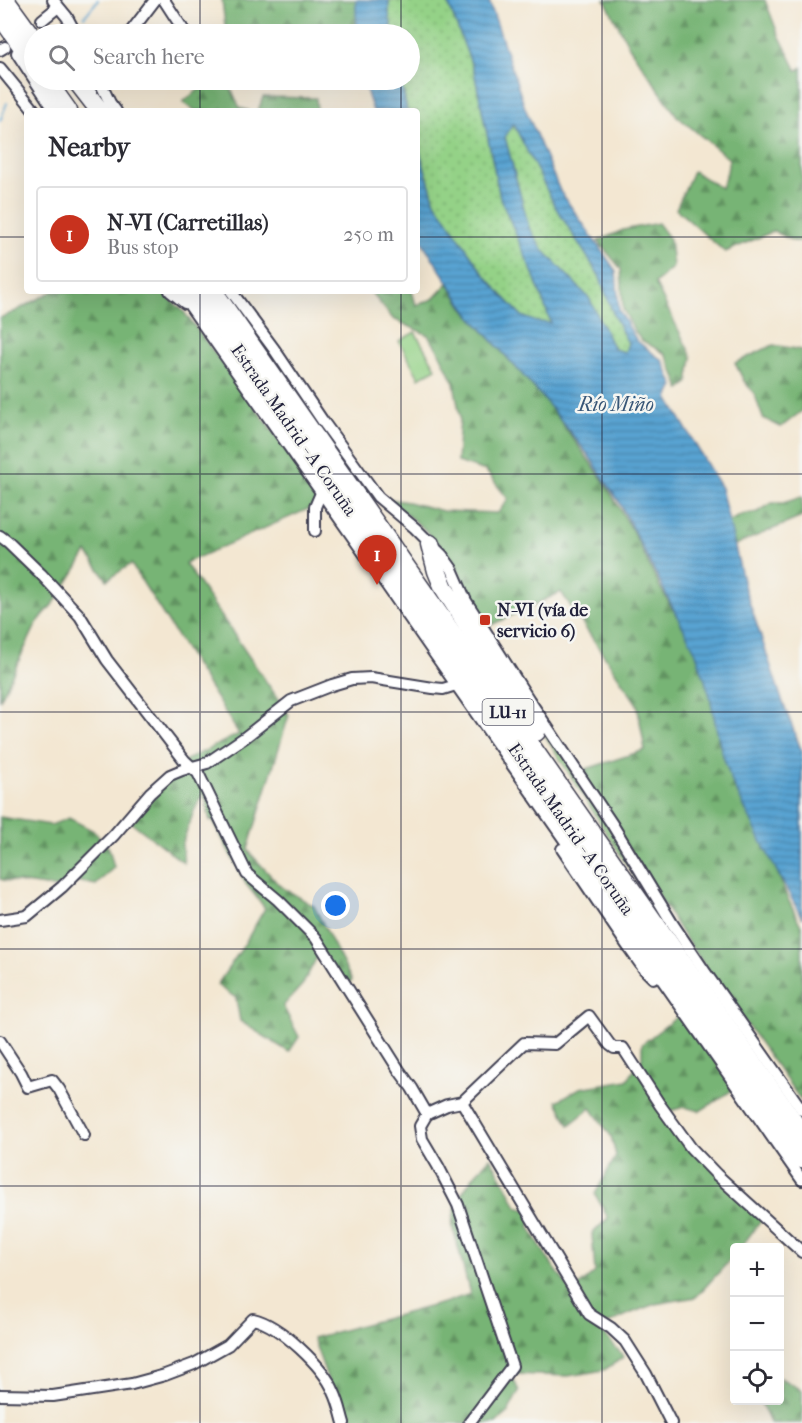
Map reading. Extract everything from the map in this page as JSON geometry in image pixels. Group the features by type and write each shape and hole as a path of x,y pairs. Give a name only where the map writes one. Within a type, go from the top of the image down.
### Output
{"highway":[{"path":"5,0 24,26"},
{"path":"15,0 39,24"},
{"path":"0,15 24,49"},
{"path":"53,90 66,108"},
{"path":"70,90 84,108"},
{"path":"84,90 98,108"},
{"name":"Estrada Madrid - A Coruña","path":"215,294 802,1134"},
{"name":"Estrada Madrid - A Coruña","path":"193,299 470,682 698,1013 802,1159"},
{"path":"430,544 444,588 644,907"}],"street":[{"path":"137,24 155,0"},
{"path":"164,0 180,24"},
{"path":"44,24 55,3 71,24"},
{"path":"0,28 24,64"},
{"path":"0,68 33,108"},
{"path":"41,90 53,108"},
{"path":"104,90 114,108"},
{"path":"179,294 193,299 321,493 802,1180"},
{"path":"233,294 378,497 415,528 442,555 452,569 466,601 612,824 672,923 802,1110"},
{"path":"315,531 315,507 321,493"},
{"path":"0,536 41,574 80,616 107,660 185,761 198,773 247,874 278,900 316,938 427,1114"},
{"path":"0,920 27,916 62,887 170,775 207,763 244,738 291,701 352,679 371,678 443,689 456,685"},
{"path":"469,1423 512,1366 458,1205 422,1139 420,1126 427,1114 462,1102 524,1043 555,1044 589,1016 610,1045 623,1048 691,1148 717,1175 802,1252"},
{"path":"0,1041 28,1087 52,1080 84,1135"},
{"path":"462,1102 584,1307 589,1314 625,1341 646,1374 671,1423"},
{"path":"0,1395 53,1396 132,1384 165,1375 194,1364 228,1345 253,1319 263,1321 293,1343 319,1367 334,1391 344,1423"}],"green space":[{"path":"222,0 360,0 360,24 225,24"},
{"path":"389,0 447,0 474,71 500,197 534,276 551,323 536,322 522,316 483,273 435,202 420,153 420,108 406,108 403,90 420,90 420,24 391,24"},
{"path":"605,0 765,0 797,71 802,67 802,241 793,241 774,231 725,252 676,209 693,171 721,188 729,159 677,116 630,48"},
{"path":"198,90 231,90 240,108 192,108 183,102"},
{"path":"263,97 316,98 317,108 259,108"},
{"path":"513,123 556,208 599,275 614,316 628,343 625,353 614,349 589,298 543,250 529,228 505,137"},
{"path":"658,223 670,239 673,267 655,283 692,357 688,383 680,389 664,353 641,340 635,332 623,309 621,269 598,241 623,230"},
{"path":"448,283 465,310 549,405 603,480 699,654 727,740 787,897 802,928 802,1102 683,935 580,771 645,750 637,704 561,592 489,626 475,607 449,555 423,528 388,499 443,511 498,513 508,499 486,471 457,462 460,417 454,383 438,350 428,335 393,319 372,294 413,294 416,305 433,299"},
{"path":"47,294 165,294 184,312 275,434 322,503 185,563 289,715 248,849 280,886 314,906 352,981 342,987 317,957 303,984 283,1006 299,1037 289,1052 240,1021 236,998 217,985 265,908 246,884 212,819 210,821 204,792 194,811 182,844 184,863 131,822 186,760 239,734 131,564 107,580 87,552 57,599 37,623 0,700 0,318"},
{"path":"415,332 436,368 419,378 399,341"},
{"path":"773,345 802,350 802,411 781,427 763,418 754,393 744,381 735,363"},
{"path":"802,497 802,517 735,545 728,522 741,515 758,512 772,503 783,503"},
{"path":"441,562 681,944 671,935 519,694 450,591"},
{"path":"0,817 51,825 69,818 94,831 109,848 114,867 96,885 76,881 59,888 0,879"},
{"path":"682,1013 735,1088 700,1111 684,1107 663,1113 763,1218 744,1243 730,1243 730,1260 696,1297 655,1304 599,1328 624,1357 604,1370 568,1376 511,1374 519,1391 508,1412 496,1423 343,1423 313,1338 470,1294 452,1223 457,1201 473,1177 490,1158 517,1207 539,1214 529,1226 548,1259 572,1292 595,1272 592,1234 608,1218 595,1194 616,1156 611,1136 591,1108 569,1125 557,1101 580,1088 627,1080 642,1059 642,1044"},
{"path":"784,1380 802,1390 802,1423 770,1423 762,1405 784,1405"}],"water":[{"path":"356,0 389,0 391,24 357,24"},
{"name":"Río Miño","path":"447,0 489,0 525,108 560,191 616,271 619,310 637,341 663,361 674,386 668,398 721,488 745,589 802,752 802,918 732,782 721,750 709,693 696,653 619,502 589,456 544,399 468,313 420,239 420,153 435,202 483,273 522,316 536,322 551,323 534,276 500,197 474,71","holes":["513,123 556,208 599,275 614,316 628,343 625,352 614,349 589,298 543,250 529,228 505,137"]},
{"path":"367,90 403,90 406,108 372,108"}],"waterway":[{"path":"84,17 98,0"},
{"path":"0,121 7,103"}],"place":[{"name":"N-VI (Carretillas)","path":"377,585"},
{"name":"N-VI (vía de servicio 6)","path":"485,620"}]}
